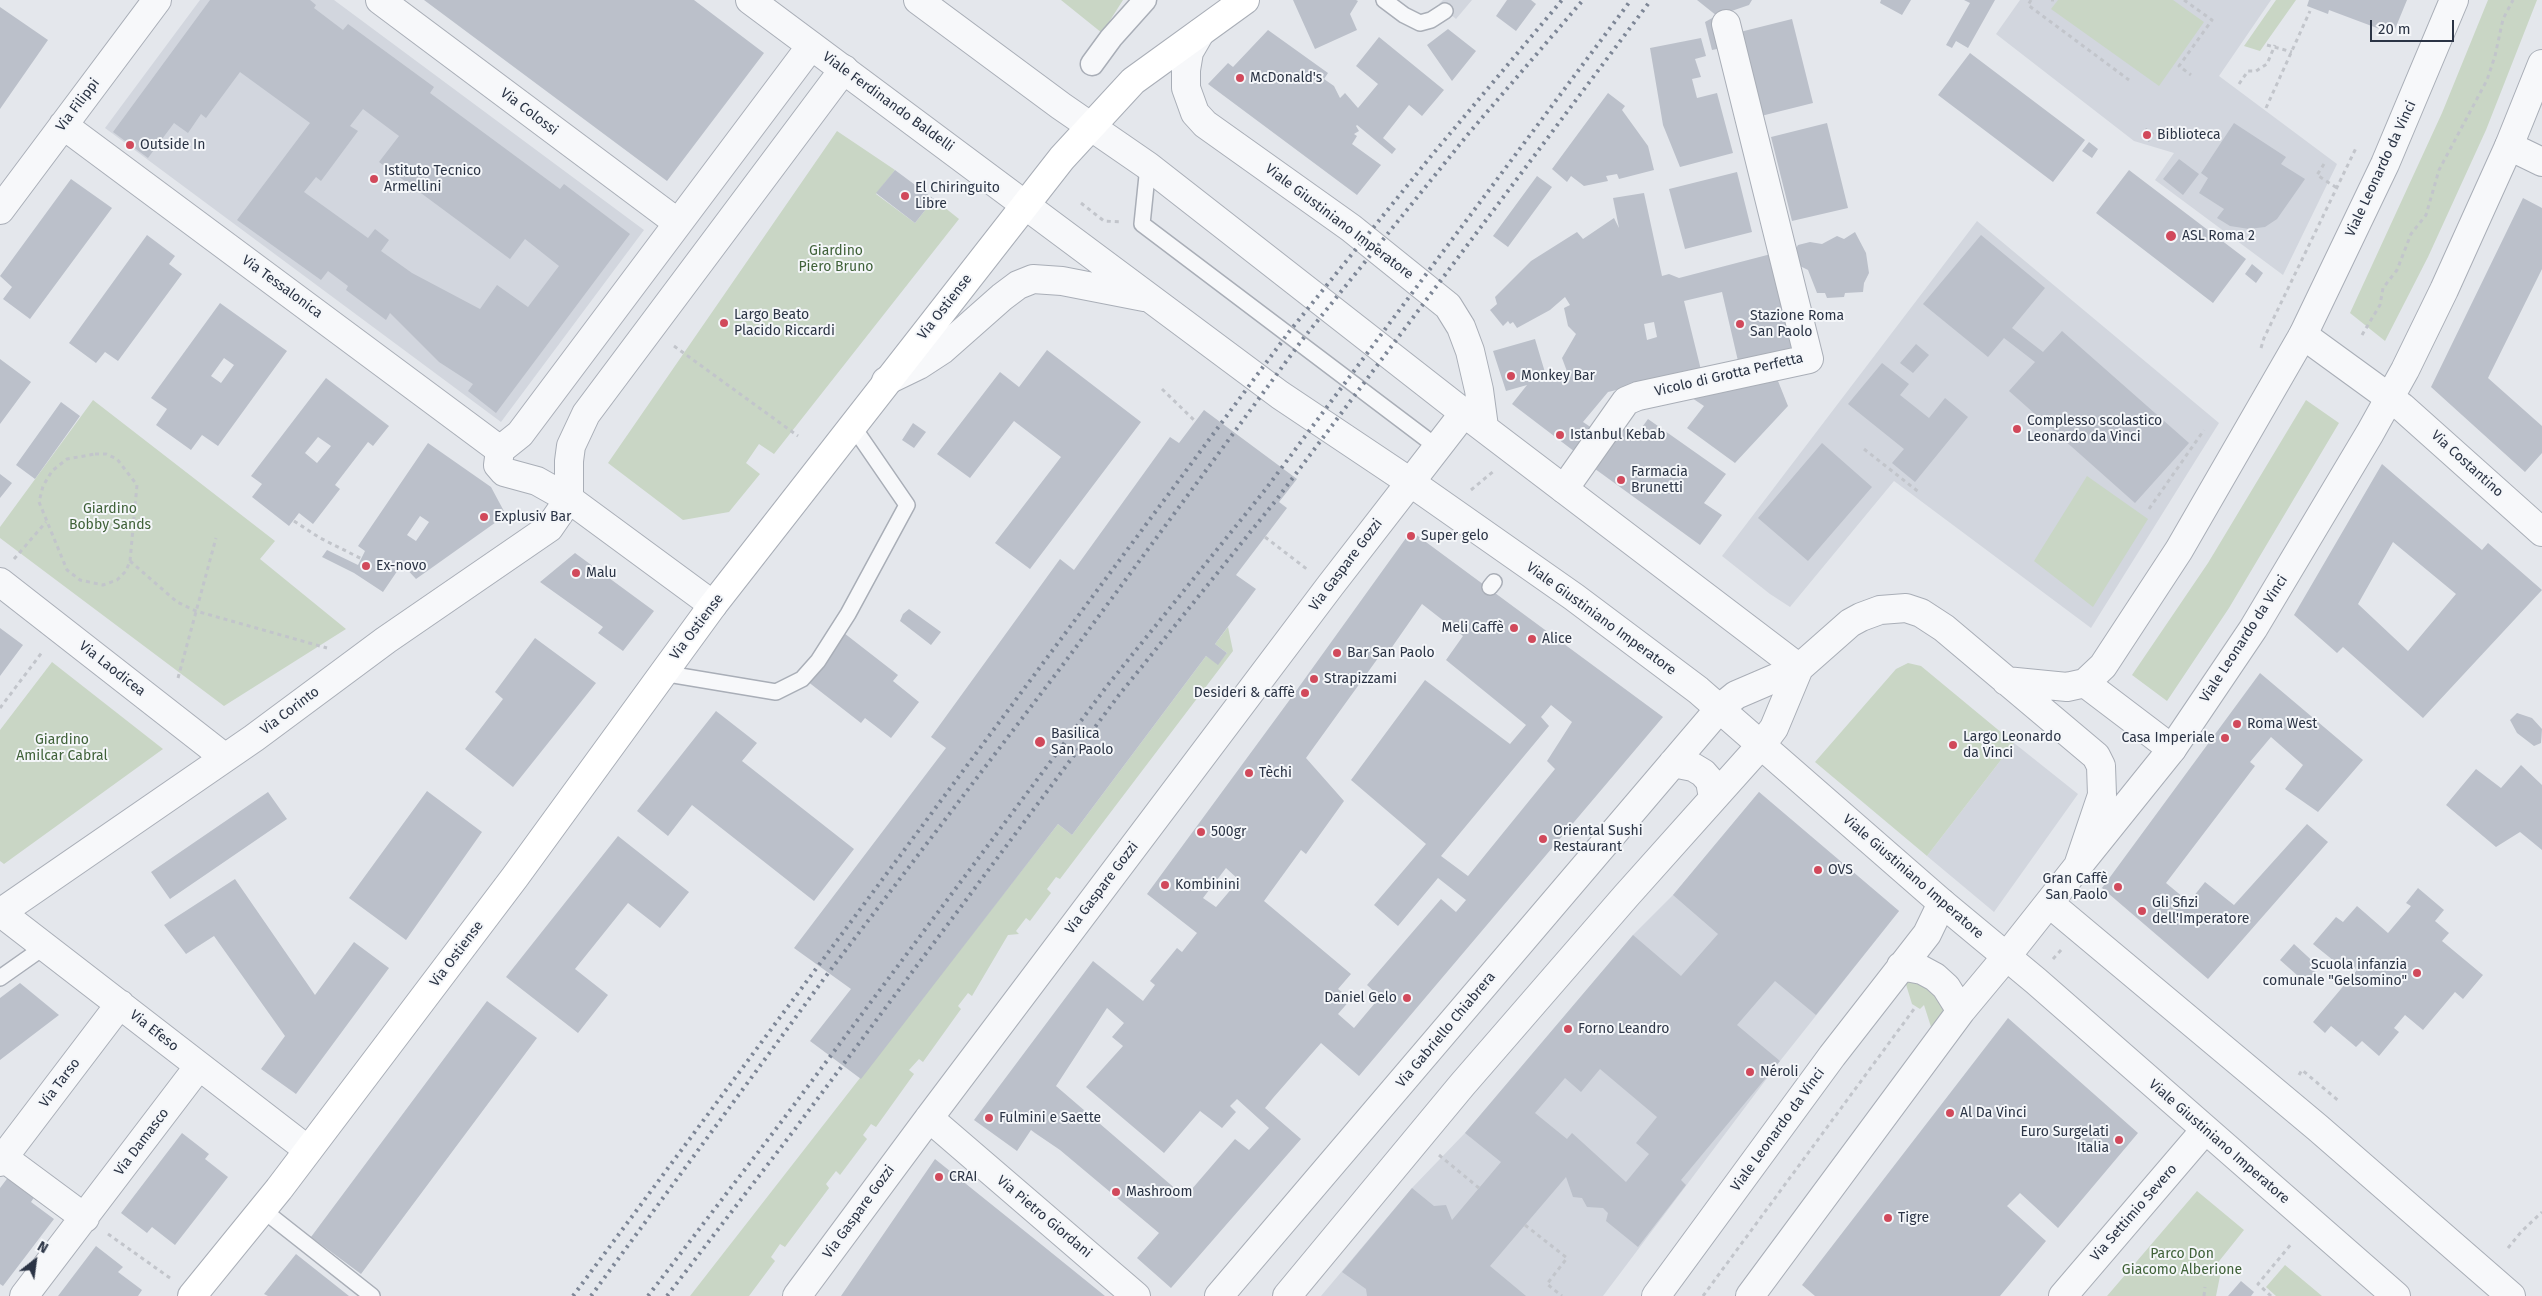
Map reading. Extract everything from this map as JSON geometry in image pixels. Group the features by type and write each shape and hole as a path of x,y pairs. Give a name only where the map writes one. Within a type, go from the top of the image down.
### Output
{"main road":[{"name":"Via Ostiense","path":"192,1295 263,1210 515,877 713,605 1026,204 1090,126 1133,80 1245,0"}],"street":[{"name":"Via Filippi","path":"0,210 157,0"},
{"name":"Via Colossi","path":"380,0 678,223"},
{"name":"Viale Ferdinando Baldelli","path":"750,0 1026,204"},
{"path":"918,0 1090,126 1148,166 1474,420 1799,668"},
{"path":"1092,64 1111,38 1145,0"},
{"name":"Viale Leonardo da Vinci","path":"2084,683 2103,666 2179,550 2303,335 2385,164 2454,0"},
{"name":"Vicolo di Grotta Perfetta","path":"1564,489 1626,401 1638,396 1809,359 1726,24"},
{"name":"Viale Giustiniano Imperatore","path":"1200,32 1189,52 1186,70 1186,88 1195,113 1205,124 1351,228 1448,306 1461,327 1470,351 1479,390 1474,420"},
{"path":"713,605 569,499 538,481 504,472 498,466 500,450 520,434 811,46"},
{"name":"Viale Leonardo da Vinci","path":"2078,866 2172,749 2253,629 2390,398 2444,290 2509,146 2542,64"},
{"path":"569,499 568,461 571,446 586,414 844,69"},
{"name":"Via Tessalonica","path":"63,125 500,450"},
{"path":"2509,146 2542,162"},
{"name":"Viale Giustiniano Imperatore","path":"1026,204 1280,395 1410,482 1574,597 1720,708 2396,1296"},
{"path":"886,382 919,365 942,350 1002,297 1018,285 1033,279 1062,281 1151,298"},
{"path":"2303,335 2390,398"},
{"name":"Via Costantino","path":"2390,398 2542,532"},
{"path":"1410,482 1437,448 1474,420"},
{"name":"Via Gaspare Gozzi","path":"797,1296 928,1118 1410,482"},
{"name":"Via Corinto","path":"0,913 254,738 386,640 549,528 569,499"},
{"name":"Via Laodicea","path":"5,573 224,757"},
{"path":"1720,708 1736,696 1799,668 1850,623 1861,617 1880,610 1906,608 1930,618 2096,756 2100,761 2103,785 2100,806 2078,866 1961,1011 1750,1296"},
{"path":"1287,1296 1417,1139 1592,934 1762,744 1774,728 1799,668"},
{"path":"2006,681 2067,687 2084,683 2172,749"},
{"name":"Via Gabriello Chiabrera","path":"1219,1296 1720,708"},
{"path":"1673,763 1693,767 1702,773 1710,781 1713,798"},
{"name":"Viale Leonardo da Vinci","path":"1656,1296 1832,1056 1927,934 1942,903"},
{"path":"2049,903 2318,1128 2511,1296"},
{"name":"Via Efeso","path":"0,913 308,1150"},
{"path":"1901,966 1922,970 1939,979 1961,1011"},
{"name":"Via Tarso","path":"2,1160 120,1004"},
{"name":"Via Damasco","path":"24,1296 199,1066"},
{"name":"Via Pietro Giordani","path":"928,1118 1136,1296"},
{"name":"Via Settimio Severo","path":"2063,1296 2205,1130"},
{"path":"2,1160 85,1218"}],"lane":[{"path":"1384,0 1404,15 1420,23 1431,20 1445,10"},
{"path":"1148,166 1142,224 1437,448"},
{"path":"662,673 776,692 802,678 818,661 848,614 907,505 852,425"},
{"path":"0,978 44,947"},
{"path":"263,1210 372,1296"}],"path":[{"path":"2031,0 2028,5 2129,80"},
{"path":"2184,0 2212,20 2179,66 2191,76"},
{"path":"2362,335 2380,304 2383,288 2397,270 2411,234 2426,214 2439,170 2487,80 2495,56 2503,19 2513,0"},
{"path":"2266,108 2310,11"},
{"path":"2267,45 2275,45 2292,52"},
{"path":"2239,84 2248,71 2256,70 2267,64 2275,45"},
{"path":"2182,54 2186,57"},
{"path":"2259,354 2264,338 2356,148"},
{"path":"2324,164 2317,175 2337,188"},
{"path":"1081,203 1104,221 1142,224"},
{"path":"674,346 798,436"},
{"path":"1162,389 1195,421"},
{"path":"2149,509 2204,430"},
{"path":"1864,449 1920,493"},
{"path":"106,454 117,459 137,485 130,561 126,571 117,580 103,585 80,580 68,570 39,502 43,486 52,471 67,459 106,454"},
{"path":"1470,491 1499,467"},
{"path":"294,521 320,538 362,559"},
{"path":"5,573 46,522"},
{"path":"1265,537 1330,586"},
{"path":"178,678 216,538"},
{"path":"130,561 177,602 196,611 327,648"},
{"path":"0,708 47,646"},
{"path":"2048,966 2064,946"},
{"path":"1703,1296 1914,1009"},
{"path":"2295,1079 2302,1070 2340,1102"},
{"path":"1417,1139 1479,1188"},
{"path":"2508,1248 2542,1212"},
{"path":"85,1218 192,1295"},
{"path":"2271,1296 2258,1284 2310,1221"},
{"path":"1525,1225 1566,1258 1547,1284 1562,1296"},
{"path":"2204,1296 2205,1287"}],"shaded area":[{"name":"Istituto Tecnico Armellini","path":"200,0 334,0 644,230 501,422 105,128"},
{"path":"1443,0 1472,0 1456,19 1439,4"},
{"path":"2020,0 2271,0 2219,76 2337,164 2283,275 2155,180 2174,153 2134,141 1996,34"},
{"name":"Complesso scolastico Leonardo da Vinci","path":"1977,221 2219,423 2091,628 1894,481 1790,607 1770,594 1722,556"},
{"name":"Largo Leonardo da Vinci","path":"2014,743 2078,794 1994,912 1927,856"},
{"path":"1759,792 1899,911 1780,1061 1603,1296 1321,1296 1412,1188 1465,1133 1633,935 1673,895"}],"green space":[{"path":"1061,0 1123,0 1102,33"},
{"path":"2058,0 2173,0 2204,22 2159,86 2051,9"},
{"path":"2276,0 2296,0 2260,51 2244,46"},
{"path":"2488,0 2537,0 2486,130 2428,257 2385,341 2350,313 2442,113"},
{"name":"Giardino Piero Bruno","path":"837,131 895,170 876,194 915,223 934,199 959,219 774,454 759,444 746,463 760,474 729,512 683,520 608,463"},
{"name":"Giardino Bobby Sands","path":"93,400 275,541 260,559 346,629 224,706 0,538 0,527"},
{"path":"2306,400 2339,423 2229,608 2167,701 2132,675 2208,563"},
{"path":"2087,476 2148,519 2093,607 2034,561"},
{"path":"1228,627 1233,651 1060,879 1056,877 1047,889 1051,893 1030,921 1026,918 1016,931 1019,934 1008,935 972,996 968,993 958,1006 961,1009 923,1062 919,1059 909,1070 914,1074 876,1127 871,1124 863,1135 867,1139 840,1175 836,1171 826,1184 829,1188 785,1247 780,1244 771,1257 775,1261 749,1296 690,1296 1058,824 1072,835 1206,656 1218,664 1227,653 1215,644"},
{"name":"Giardino Amilcar Cabral","path":"52,662 163,749 4,864 0,861 0,730"},
{"path":"1908,663 1921,666 2014,743 1927,856 1815,762 1896,669"},
{"path":"1904,978 1928,984 1947,1008 1932,1030 1924,1005 1920,1009 1912,1004"},
{"name":"Parco Don Giacomo Alberione","path":"2197,1191 2244,1230 2216,1265 2220,1276 2216,1296 2107,1296"},
{"path":"2285,1265 2322,1296 2276,1296 2266,1287"}],"building":[{"name":"Istituto Tecnico Armellini","path":"210,0 310,0 316,5 314,8 343,30 348,24 434,87 430,93 560,189 564,184 630,234 496,413 468,391 473,384 439,362 390,313 386,320 346,290 348,286 328,271 321,280 237,220 310,123 240,72 206,118 201,114 188,133 174,123 148,158 113,132","holes":["363,109 399,136 379,162 510,259 525,239 559,266 528,307 497,285 480,309 412,273 381,251 389,240 375,229 368,238 304,192 316,177 321,181 358,131 350,126"]},
{"path":"424,0 694,0 764,53 667,181"},
{"path":"1293,0 1356,0 1358,1 1350,14 1357,30 1315,49"},
{"path":"1507,0 1531,0 1536,4 1516,31 1496,16"},
{"path":"1697,0 1752,0 1749,5 1717,16"},
{"path":"1881,0 1911,0 1902,15 1880,3"},
{"path":"1964,0 1995,0 1968,48 1956,41 1952,48 1946,45 1970,3"},
{"path":"2309,0 2407,0 2393,34 2329,10 2328,14 2307,6"},
{"path":"0,7 48,40 0,109"},
{"path":"1714,17 1722,48 1712,50 1705,22"},
{"path":"1792,19 1813,103 1757,117 1736,33"},
{"path":"1448,29 1476,51 1452,81 1427,45"},
{"path":"1268,30 1328,73 1324,79 1334,86 1340,98 1345,93 1358,108 1378,84 1356,66 1379,37 1444,90 1422,116 1409,105 1383,138 1396,149 1392,154 1356,126 1359,131 1354,134 1357,136 1352,144 1381,165 1357,195 1208,84 1228,63 1233,67"},
{"path":"1701,38 1706,56 1695,59 1701,77 1692,79 1697,98 1717,93 1733,153 1680,167 1663,125 1650,48"},
{"path":"1970,53 2085,140 2053,182 1938,95"},
{"path":"1608,93 1625,106 1622,110 1648,146 1654,170 1619,179 1617,174 1606,176 1608,181 1584,186 1571,176 1567,182 1552,169"},
{"path":"1827,123 1848,208 1792,221 1771,137"},
{"path":"2234,123 2286,157 2281,164 2305,179 2277,219 2265,227 2249,229 2230,226 2217,218 2224,209 2199,193 2208,178 2201,173"},
{"name":"Biblioteca","path":"2146,128 2154,133 2149,142 2141,136"},
{"path":"2089,142 2098,149 2092,158 2082,151"},
{"path":"2179,159 2199,174 2183,195 2163,179"},
{"name":"El Chiringuito Libre","path":"895,170 934,199 915,223 876,193"},
{"name":"ASL Roma 2","path":"2129,170 2246,259 2213,303 2096,213"},
{"path":"1737,172 1752,232 1685,249 1669,189"},
{"path":"1537,176 1552,187 1508,247 1493,236"},
{"path":"71,179 112,208 30,319 3,299 12,287 0,276"},
{"path":"1644,193 1662,276 1669,274 1679,278 1771,254 1797,348 1738,361 1722,292 1684,301 1701,370 1608,392 1583,422 1595,430 1579,455 1512,404 1527,385 1506,391 1493,351 1535,339 1547,379 1568,374 1562,358 1576,334 1568,326 1564,308 1570,305 1565,297 1550,310 1517,328 1513,322 1510,324 1508,321 1503,326 1490,310 1497,304 1495,297 1531,261 1577,232 1583,239 1614,218 1619,228 1613,198","holes":["1654,322 1657,337 1647,340 1644,324"]},
{"path":"2523,198 2542,208 2542,269 2488,378 2542,426 2542,453 2525,472 2431,387"},
{"path":"1855,232 1866,253 1869,273 1864,283 1863,292 1845,293 1844,297 1827,298 1825,293 1817,293 1808,270 1798,265 1794,252 1798,245 1810,242 1822,244 1837,236 1844,239"},
{"path":"147,235 175,256 169,264 182,274 118,361 105,352 96,363 69,343"},
{"path":"1981,235 2045,288 2012,328 2043,352 2062,331 2189,443 2135,503 2009,391 2035,362 2004,338 1988,357 1923,304"},
{"path":"2252,264 2263,273 2256,283 2245,274"},
{"path":"220,303 287,351 218,446 202,435 191,450 156,425 167,409 151,398","holes":["224,358 234,365 221,383 211,376"]},
{"path":"1916,344 1929,355 1913,373 1900,363"},
{"path":"1047,350 1141,422 1030,569 995,543 1061,457 1014,421 970,478 937,454 1000,372 1019,387"},
{"path":"0,359 31,382 0,424"},
{"path":"1882,363 1909,384 1900,395 1929,418 1945,398 1968,417 1915,482 1892,463 1904,449 1848,404"},
{"path":"1776,376 1788,406 1735,463 1687,428 1704,406 1689,396"},
{"path":"326,378 389,426 373,446 368,442 335,485 340,489 313,524 299,513 289,526 252,497 262,484 251,476","holes":["318,437 331,446 317,463 305,453"]},
{"path":"61,402 80,416 35,479 16,465"},
{"name":"Basilica San Paolo","path":"1204,410 1297,479 1279,502 1287,508 1236,575 1256,589 1215,644 1227,653 1218,665 1206,656 1072,835 1058,824 861,1079 810,1041 851,989 794,948 946,748 931,737 1060,559 1074,570 1170,437 1179,443"},
{"path":"1648,419 1726,474 1704,503 1722,515 1700,545 1591,466 1620,426 1635,437"},
{"path":"913,423 926,432 914,448 902,440"},
{"path":"428,443 491,487 506,515 416,579 402,564 383,592 354,573 322,557 327,550 358,565 365,551 358,546","holes":["420,516 429,522 416,541 407,535"]},
{"path":"1822,443 1872,487 1808,561 1758,518"},
{"path":"2382,464 2482,550 2488,543 2542,590 2423,718 2343,647 2337,653 2294,615","holes":["2393,542 2456,594 2408,651 2358,604"]},
{"path":"0,474 12,483 0,498"},
{"path":"1411,531 1663,717 1359,1076 1321,1043 1273,1098 1265,1108 1301,1139 1171,1288 1137,1258 1159,1233 1060,1150 1031,1130 1017,1151 974,1120 1093,961 1143,1001 1155,985 1150,981 1177,948 1182,952 1197,933 1147,894","holes":["1422,604 1463,636 1446,660 1526,725 1510,744 1425,680 1351,780 1426,844 1374,905 1398,926 1438,878 1466,900 1456,912 1441,899 1367,985 1380,997 1354,1028 1338,1014 1351,999 1338,989 1351,974 1264,901 1301,850 1306,854 1344,801 1306,758 1386,647 1390,650","1551,705 1572,722 1547,761 1555,769 1468,876 1441,856 1549,726 1541,717","1226,868 1239,880 1216,907 1203,898","1107,1008 1124,1023 1112,1037 1123,1046 1086,1087 1164,1153 1200,1111 1222,1128 1236,1112 1230,1106 1237,1099 1269,1128 1249,1150 1235,1139 1185,1197 1056,1086"]},
{"path":"575,553 654,611 623,651 598,633 603,627 540,582"},
{"path":"909,609 941,632 931,645 900,621 903,614"},
{"path":"835,626 898,675 893,681 919,702 891,738 865,718 861,723 798,674"},
{"path":"0,628 23,645 0,676"},
{"path":"535,638 596,683 513,787 465,749 503,699 495,692"},
{"path":"2260,673 2363,760 2318,812 2285,789 2303,765 2271,737 2250,762 2255,766 2166,883 2189,902 2205,882 2234,905 2307,824 2328,842 2208,979 2102,888"},
{"path":"716,711 757,743 742,761 854,849 814,901 692,805 668,836 637,811"},
{"path":"2517,713 2532,718 2542,729 2541,743 2534,746 2517,733 2510,720"},
{"path":"2521,765 2542,785 2542,850 2520,832 2496,847 2446,805 2476,769 2501,788"},
{"path":"427,791 482,832 406,940 349,898"},
{"path":"268,792 287,819 170,899 151,872"},
{"path":"1759,792 1899,911 1816,1015 1775,981 1737,1025 1780,1061 1681,1180 1686,1185 1638,1247 1606,1221 1608,1213 1603,1208 1587,1207 1582,1198 1573,1197 1566,1177 1490,1266 1526,1296 1367,1296 1366,1289 1342,1272 1412,1188 1434,1206 1446,1205 1452,1220 1501,1162 1465,1133 1633,935 1681,976 1718,934 1673,895","holes":["1600,1069 1657,1117 1636,1143 1649,1154 1626,1182 1572,1133 1567,1139 1535,1113 1565,1078 1581,1092"]},
{"path":"618,836 689,892 660,928 628,903 575,969 608,995 578,1033 506,977"},
{"path":"235,879 315,995 354,942 389,968 296,1094 261,1069 285,1036 214,936 186,954 164,925"},
{"name":"Scuola infanzia comunale \"Gelsomino\"","path":"2418,888 2444,910 2435,921 2449,933 2442,941 2483,975 2463,999 2455,992 2423,1030 2405,1015 2394,1028 2399,1032 2379,1056 2362,1041 2356,1047 2331,1026 2325,1033 2313,1022 2357,970 2344,959 2339,965 2313,944 2336,917 2343,922 2357,906 2388,933 2411,906 2406,903"},
{"path":"2294,944 2319,967 2306,983 2280,960"},
{"path":"20,983 59,1015 0,1060 0,998"},
{"path":"487,1001 537,1038 361,1274 311,1237"},
{"path":"2008,1018 2138,1133 2058,1228 2020,1193 2007,1206 2046,1241 2000,1296 1815,1296 1802,1285"},
{"path":"182,1133 209,1154 205,1159 228,1177 175,1245 152,1227 147,1233 121,1213"},
{"path":"935,1159 1037,1241 1105,1296 841,1296"},
{"path":"9,1176 35,1196 31,1202 54,1219 3,1286 0,1284 0,1188"},
{"path":"96,1246 123,1267 118,1272 142,1290 138,1296 58,1296"},
{"path":"296,1254 349,1296 268,1296 264,1294"},
{"path":"2241,1281 2254,1292 2251,1296 2228,1296"}],"railway":[{"path":"573,1296 1289,332 1432,155 1562,0"},
{"path":"591,1296 826,976 1065,662 1302,340 1469,133 1583,0"},
{"path":"648,1296 782,1121 1107,686 1265,490 1631,0"},
{"path":"667,1296 795,1129 1119,695 1277,499 1651,0"}],"place":[{"name":"McDonald's","path":"1240,78"},
{"name":"Biblioteca","path":"2147,135"},
{"name":"Outside In","path":"130,145"},
{"name":"Istituto Tecnico Armellini","path":"374,179"},
{"name":"El Chiringuito Libre","path":"905,196"},
{"name":"ASL Roma 2","path":"2171,236"},
{"name":"Largo Beato Placido Riccardi","path":"724,323"},
{"name":"Stazione Roma San Paolo","path":"1740,324"},
{"name":"Monkey Bar","path":"1511,376"},
{"name":"Complesso scolastico Leonardo da Vinci","path":"2017,429"},
{"name":"Istanbul Kebab","path":"1560,435"},
{"name":"Farmacia Brunetti","path":"1621,480"},
{"name":"Explusiv Bar","path":"484,517"},
{"name":"Super gelo","path":"1411,536"},
{"name":"Ex-novo","path":"366,566"},
{"name":"Malu","path":"576,573"},
{"name":"Meli Caffè","path":"1514,628"},
{"name":"Alice","path":"1532,639"},
{"name":"Bar San Paolo","path":"1337,653"},
{"name":"Strapizzami","path":"1314,679"},
{"name":"Desideri & caffè","path":"1305,693"},
{"name":"Roma West","path":"2237,724"},
{"name":"Casa Imperiale","path":"2225,738"},
{"name":"Basilica San Paolo","path":"1040,742"},
{"name":"Largo Leonardo da Vinci","path":"1953,745"},
{"name":"Tèchi","path":"1249,773"},
{"name":"500gr","path":"1201,832"},
{"name":"Oriental Sushi Restaurant","path":"1543,839"},
{"name":"OVS","path":"1818,870"},
{"name":"Kombinini","path":"1165,885"},
{"name":"Gran Caffè San Paolo","path":"2118,887"},
{"name":"Gli Sfizi dell'Imperatore","path":"2142,911"},
{"name":"Scuola infanzia comunale \"Gelsomino\"","path":"2417,973"},
{"name":"Daniel Gelo","path":"1407,998"},
{"name":"Forno Leandro","path":"1568,1029"},
{"name":"Néroli","path":"1750,1072"},
{"name":"Al Da Vinci","path":"1950,1113"},
{"name":"Fulmini e Saette","path":"989,1118"},
{"name":"Euro Surgelati Italia","path":"2119,1140"},
{"name":"CRAI","path":"939,1177"},
{"name":"Mashroom","path":"1116,1192"},
{"name":"Tigre","path":"1888,1218"}]}
